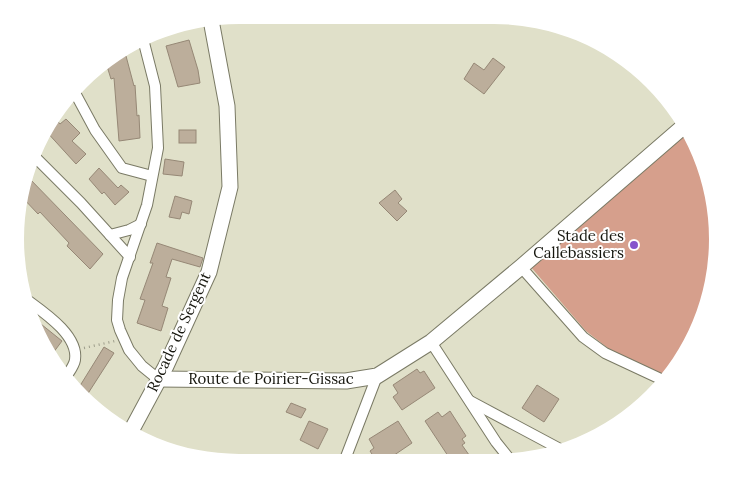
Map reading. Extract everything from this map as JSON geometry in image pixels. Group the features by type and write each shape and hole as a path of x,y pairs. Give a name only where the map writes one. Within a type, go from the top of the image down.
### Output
{"main road":[{"name":"Rocade de Sergent","path":"133,426 209,272 230,187 227,106 212,26"},
{"name":"Route de Poirier-Gissac","path":"158,379 346,380 377,376 431,342 679,130"}],"street":[{"path":"145,46 155,86 158,148 147,205 122,278 117,320 130,350 142,366 158,379"},
{"path":"77,97 95,130 122,168 152,176"},
{"path":"39,161 81,203 130,257"},
{"path":"110,235 129,230 141,224"},
{"path":"521,267 583,337 605,353 659,378"},
{"path":"34,306 54,322 74,345 75,362 69,372"},
{"path":"431,342 506,454"},
{"path":"347,454 377,376"},
{"path":"468,400 554,446"}],"path":[{"path":"75,350 124,339"}],"shaded area":[{"name":"Stade des Callebassiers","path":"682,134 693,157 702,183 709,225 709,253 702,295 693,321 673,359 662,374 609,349 586,331 530,266"}],"building":[{"path":"189,40 200,83 178,87 166,46"},
{"path":"126,56 135,85 140,138 119,141 114,78 111,79 108,68"},
{"path":"493,58 505,67 484,94 464,79 474,63 484,70"},
{"path":"66,119 80,133 72,141 86,154 76,164 50,136 58,122 60,124"},
{"path":"179,130 196,130 196,143 179,143"},
{"path":"165,159 184,162 182,176 163,174"},
{"path":"99,168 118,188 121,185 129,192 115,205 89,179"},
{"path":"32,181 103,254 90,269 67,246 69,243 40,212 38,214 27,203"},
{"path":"395,190 402,199 398,203 407,211 397,221 379,203"},
{"path":"175,196 192,201 189,214 182,212 180,219 169,217"},
{"path":"157,243 203,258 200,267 172,259 166,277 171,278 162,306 168,308 161,331 137,323 145,300 140,299 153,263 150,263"},
{"path":"42,325 62,341 55,350"},
{"path":"104,347 114,353 89,393 81,385"},
{"path":"417,369 420,373 424,371 435,388 402,410 393,397 398,393 393,385"},
{"path":"537,385 559,399 544,422 522,408"},
{"path":"291,403 306,409 301,418 286,412"},
{"path":"450,411 466,436 462,439 465,443 462,445 468,454 447,454 425,421 438,412 442,417"},
{"path":"309,421 328,429 318,449 300,440"},
{"path":"398,421 412,443 396,454 372,454 370,451 374,448 369,439"}],"place":[{"name":"Stade des Callebassiers","path":"634,245"}]}
